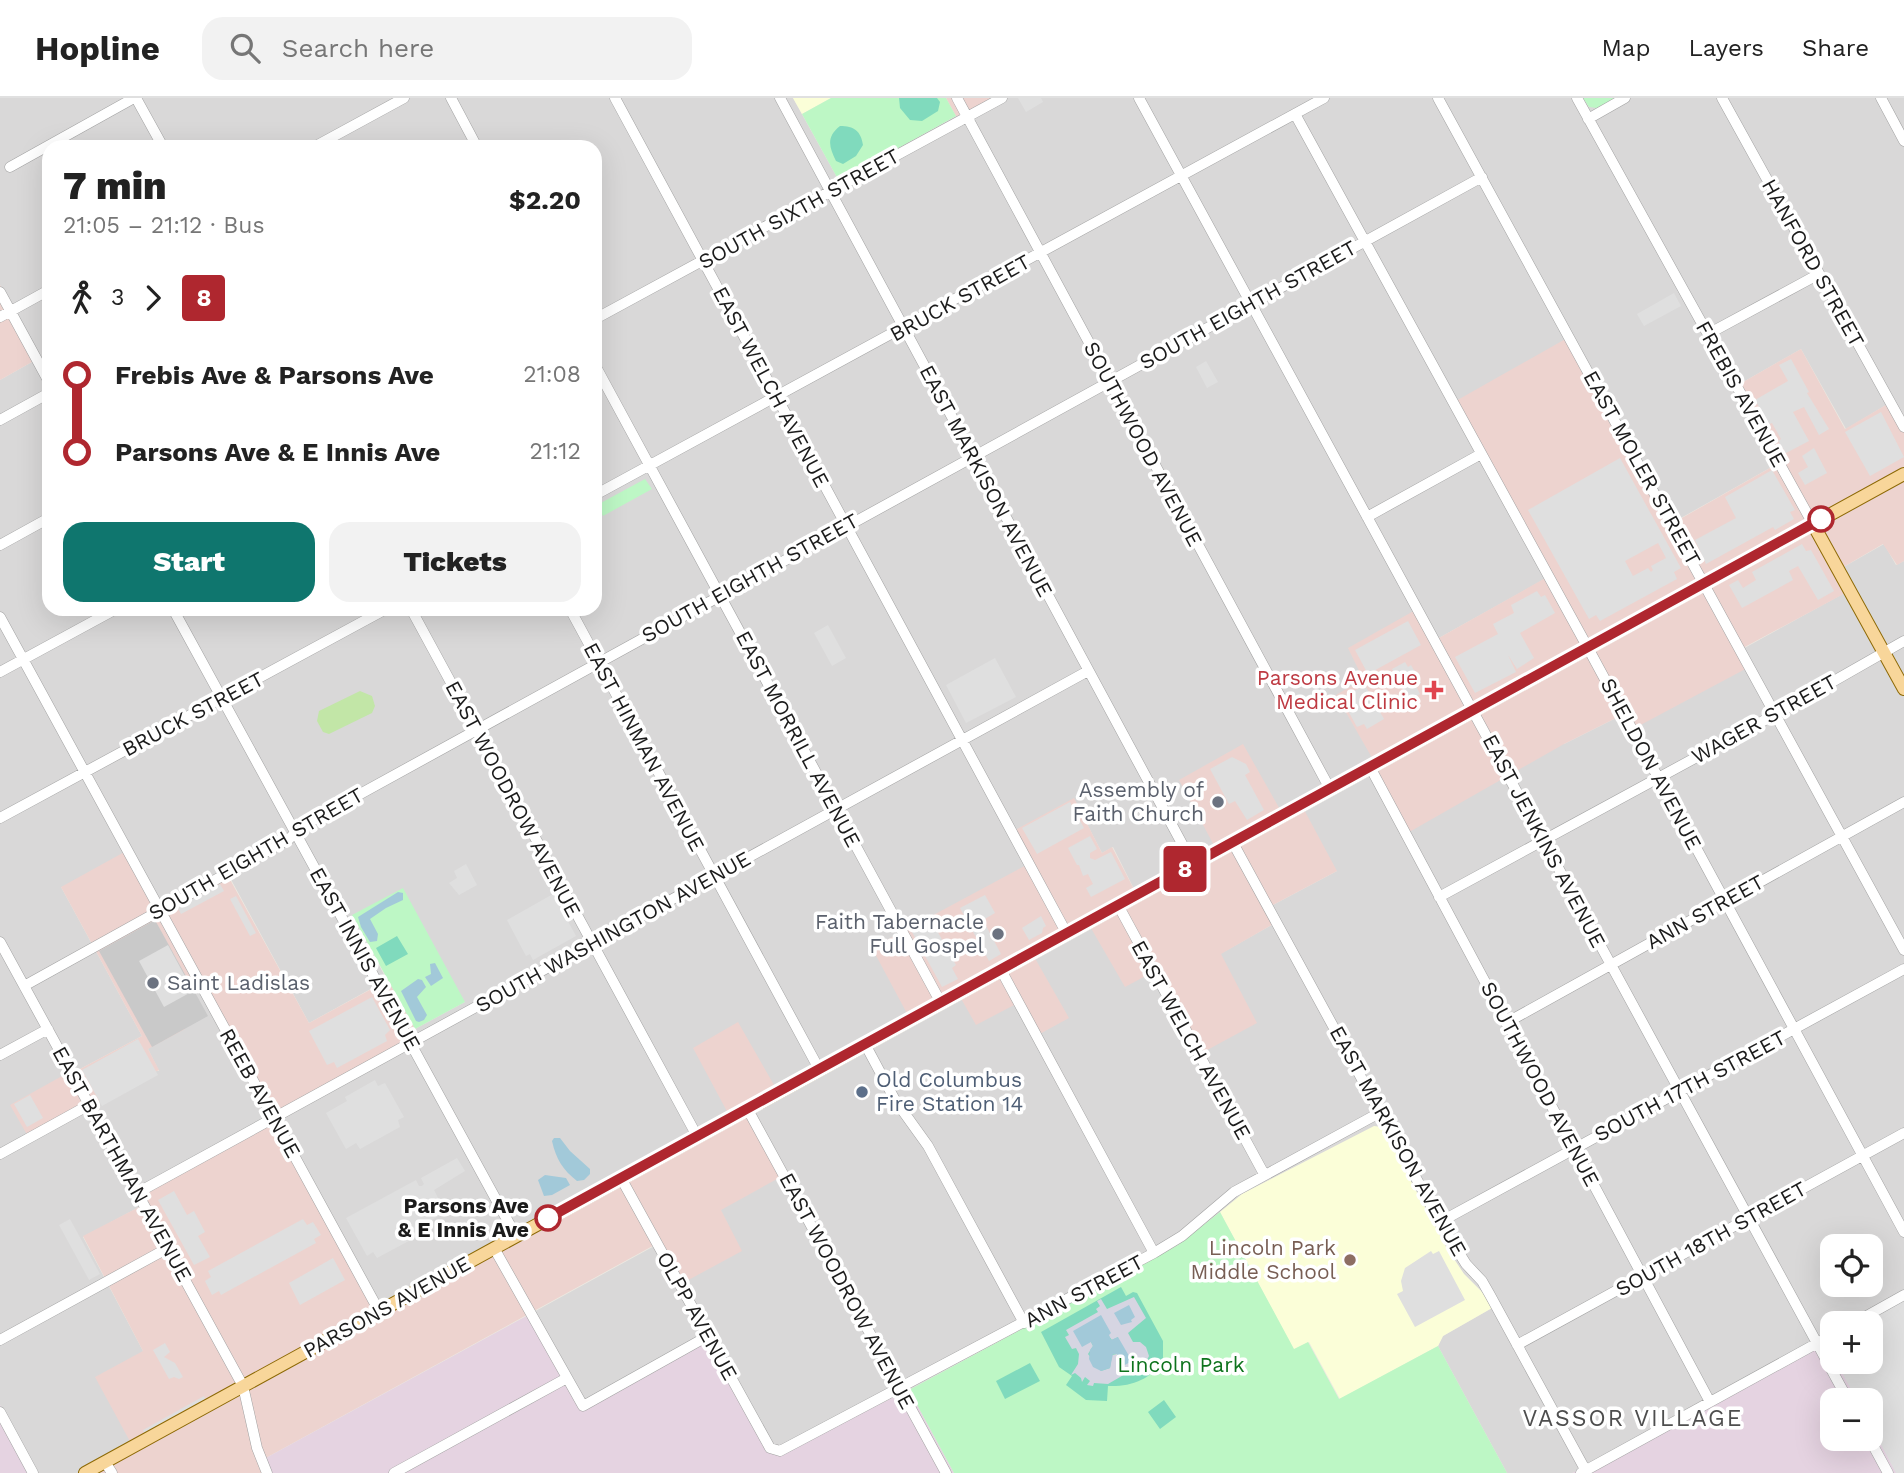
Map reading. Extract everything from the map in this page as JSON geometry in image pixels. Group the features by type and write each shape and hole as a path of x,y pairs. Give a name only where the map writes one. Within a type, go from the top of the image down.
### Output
{"main road":[{"name":"PARSONS AVENUE","path":"85,1473 108,1467 243,1386 1904,474"},
{"name":"FREBIS AVENUE","path":"1813,524 1904,690"}],"street":[{"path":"59,140 135,98 159,140"},
{"path":"329,140 404,98"},
{"path":"451,98 474,140"},
{"name":"EAST WELCH AVENUE","path":"615,98 1067,934"},
{"name":"EAST MARKISON AVENUE","path":"780,98 1193,864"},
{"name":"SOUTHWOOD AVENUE","path":"957,98 1330,789"},
{"name":"SOUTH SIXTH STREET","path":"602,315 1002,98"},
{"name":"EAST JENKINS AVENUE","path":"1139,98 1841,1388"},
{"name":"BRUCK STREET","path":"602,491 1324,98"},
{"name":"EAST MOLER STREET","path":"1438,98 1904,950"},
{"name":"FREBIS AVENUE","path":"1577,98 1813,524"},
{"path":"1588,119 1625,98"},
{"name":"HANFORD STREET","path":"1722,98 1904,427"},
{"path":"1881,98 1904,141"},
{"name":"SHELDON AVENUE","path":"1295,114 1904,1232"},
{"path":"10,167 42,149"},
{"name":"SOUTH EIGHTH STREET","path":"24,986 289,839 302,826 598,661 1482,177"},
{"path":"1707,334 1819,274"},
{"path":"0,292 42,369"},
{"path":"0,317 42,294"},
{"name":"EAST MORRILL AVENUE","path":"602,378 940,1003"},
{"path":"0,420 42,397"},
{"path":"1367,517 1481,454"},
{"path":"0,545 42,523"},
{"path":"0,672 103,616"},
{"name":"EAST INNIS AVENUE","path":"177,616 516,1236"},
{"name":"BRUCK STREET","path":"0,818 373,616"},
{"name":"EAST WOODROW AVENUE","path":"415,616 697,1136"},
{"name":"EAST HINMAN AVENUE","path":"574,616 819,1069"},
{"name":"REEB AVENUE","path":"0,617 379,1311"},
{"name":"WAGER STREET","path":"1439,897 1776,714 1904,641"},
{"name":"SOUTH WASHINGTON AVENUE","path":"138,1194 962,740 1090,675"},
{"name":"SOUTHWOOD AVENUE","path":"1370,767 1710,1402"},
{"name":"ANN STREET","path":"1506,1023 1904,802"},
{"name":"EAST MARKISON AVENUE","path":"1233,843 1440,1222 1466,1264 1482,1281 1584,1472"},
{"name":"EAST WELCH AVENUE","path":"1118,905 1264,1174"},
{"name":"EAST BARTHMAN AVENUE","path":"0,942 243,1386 259,1455 267,1473"},
{"name":"SOUTH 17TH STREET","path":"1440,1222 1904,969"},
{"path":"1001,970 1154,1253"},
{"path":"0,1055 48,1029"},
{"path":"865,1044 895,1100 928,1146 1024,1323"},
{"path":"0,1154 89,1105"},
{"name":"EAST WOODROW AVENUE","path":"747,1108 946,1473"},
{"name":"ANN STREET","path":"776,1452 901,1389 1154,1253 1182,1236 1234,1192 1381,1112"},
{"name":"SOUTH 18TH STREET","path":"1517,1345 1904,1133"},
{"name":"OLPP AVENUE","path":"621,1178 770,1448 776,1452"},
{"path":"0,1340 168,1248"},
{"path":"494,1248 583,1406 708,1336"},
{"path":"1875,1311 1904,1295"},
{"path":"1584,1472 1820,1341"},
{"path":"394,1473 567,1378"},
{"path":"0,1412 33,1473"},
{"path":"1876,1451 1888,1473"}],"shaded area":[{"path":"0,98 793,98 839,181 956,116 968,116 1000,98 1583,98 1589,107 1600,106 1615,98 1904,98 1904,423 1891,402 1846,429 1801,349 1738,385 1777,464 1672,523 1550,576 1437,639 1348,648 1564,744 1850,590 1840,569 1884,544 1896,565 1904,561 1904,1293 1871,1311 1820,1311 1820,1339 1586,1468 1572,1473 1507,1473 1438,1346 1443,1336 1492,1308 1446,1247 1382,1128 1220,1212 1178,1245 909,1390 775,1455 708,1335 582,1404 532,1313 720,1210 730,1118 381,1310 143,1205 83,1237 143,1351 133,1447 88,1473 38,1473 0,1405 0,380 39,358 0,285","holes":["1074,799 1102,853 1113,847 1137,895 1217,851 1337,871 1269,907 1277,922 1220,954 1155,971 1088,922 959,994 1031,862","228,874 309,1023 387,980 352,915 465,1002 415,1029 414,1041 276,1117 203,985 172,1002 148,1049 159,1071 71,1071 80,1069 142,1036 61,887 162,910"]},
{"path":"793,98 831,98 802,114"},
{"path":"946,98 1000,98 968,116 956,116"},
{"path":"1018,98 1041,98 1043,102 1026,112"},
{"path":"0,285 39,358 0,380"},
{"path":"1674,293 1681,306 1644,326 1637,314"},
{"path":"1569,337 1673,523 1777,464 1738,385 1801,349 1845,429 1891,402 1904,423 1904,561 1897,565 1883,544 1840,569 1851,590 1741,649 1751,666 1633,729 1624,714 1564,744 1404,835 1367,767 1375,763 1336,695 1363,679 1348,648 1419,608 1437,639 1549,576 1454,402"},
{"path":"1791,359 1809,392 1807,393 1829,429 1819,435 1804,407 1793,412 1809,441 1786,453 1778,441 1781,439 1772,423 1769,424 1755,400 1788,381 1779,365"},
{"path":"1206,361 1218,382 1207,388 1196,367"},
{"path":"1881,412 1904,457 1870,476 1845,432"},
{"path":"1814,448 1827,473 1805,485 1798,473 1808,467 1802,456"},
{"path":"1620,458 1681,568 1674,572 1677,579 1600,621 1596,615 1589,619 1528,510","holes":["1658,543 1666,558 1651,566 1651,572 1648,568 1633,576 1625,561"]},
{"path":"1772,470 1795,510 1790,512 1794,519 1775,530 1773,527 1706,564 1695,540 1736,518 1725,497"},
{"path":"1802,544 1806,551 1811,550 1834,591 1818,600 1798,566 1789,571 1793,580 1742,608 1729,585 1738,580 1743,588 1756,580 1752,572"},
{"path":"1537,591 1541,597 1545,595 1555,613 1520,633 1534,658 1517,669 1508,655 1516,672 1475,693 1455,657 1498,634 1493,624 1514,613 1511,605"},
{"path":"1408,621 1421,645 1368,674 1355,650"},
{"path":"828,625 846,658 832,666 814,633"},
{"path":"995,658 1016,697 966,723 946,685"},
{"path":"1405,662 1408,667 1411,665 1421,683 1416,686 1420,694 1409,700 1392,669"},
{"path":"1365,685 1384,719 1367,729 1364,724 1357,727 1341,698"},
{"path":"1243,744 1282,813 1301,804 1337,871 1269,907 1277,922 1221,954 1257,1023 1198,1055 1155,971 1125,987 1088,923 1032,953 1069,1018 1036,1036 1018,1003 976,1025 959,995 911,1021 872,948 1030,863 1013,831 1074,798 1102,853 1112,847 1137,895 1217,851 1179,780"},
{"path":"1232,757 1246,764 1250,772 1245,775 1264,810 1247,820 1235,801 1229,804 1210,769"},
{"path":"1070,802 1084,828 1037,854 1022,828"},
{"path":"1090,836 1097,849 1090,853 1090,858 1095,860 1111,852 1125,879 1091,897 1086,888 1093,884 1088,874 1083,876 1068,848"},
{"path":"128,850 163,910 227,874 309,1023 388,980 415,1029 414,1041 276,1117 381,1309 730,1117 693,1048 738,1022 778,1092 749,1108 786,1174 721,1210 742,1251 681,1284 658,1243 264,1459 266,1473 88,1473 133,1447 95,1377 143,1351 83,1236 143,1205 137,1193 275,1117 203,986 172,1002 185,1029 148,1049 159,1070 29,1138 10,1105 142,1036 61,887"},
{"path":"466,864 477,885 459,895 449,883 457,878 454,871"},
{"path":"220,884 224,891 181,914 177,907"},
{"path":"553,894 576,936 533,960 530,954 526,956 507,920"},
{"path":"985,895 995,913 983,920 1001,954 989,961 960,908"},
{"path":"236,896 256,933 250,936 230,899"},
{"path":"1041,916 1046,926 1042,933 1029,940 1022,928"},
{"name":"Saint Ladislas","path":"155,920 208,1016 152,1047 99,951"},
{"path":"928,923 930,927 934,925 956,965 952,968 958,979 942,987 912,932"},
{"path":"168,945 193,991 164,1007 139,961"},
{"path":"372,997 390,1030 385,1035 387,1041 337,1068 334,1062 327,1065 309,1031"},
{"path":"138,1039 158,1075 102,1106 82,1070"},
{"path":"375,1080 378,1086 385,1083 404,1117 398,1120 400,1127 360,1149 356,1143 346,1149 326,1113 347,1101 345,1097"},
{"path":"30,1095 43,1118 27,1127 14,1104"},
{"name":"Lincoln Park Middle School","path":"1374,1126 1382,1127 1446,1247 1492,1308 1443,1336 1438,1346 1340,1399 1309,1342 1294,1350 1220,1212 1242,1194"},
{"path":"457,1158 465,1171 434,1190 445,1212 430,1221 433,1228 377,1258 373,1252 367,1256 346,1218 416,1180 419,1186 422,1186 424,1184 421,1178"},
{"path":"174,1191 187,1215 194,1211 205,1232 198,1236 210,1257 194,1265 158,1200"},
{"path":"70,1219 100,1274 89,1280 59,1225"},
{"path":"303,1219 307,1225 313,1222 321,1235 314,1239 316,1243 221,1295 219,1291 212,1295 205,1281 211,1277 208,1271"},
{"path":"1431,1251 1433,1254 1439,1251 1465,1300 1415,1327 1397,1294 1403,1291 1401,1281 1405,1268"},
{"path":"333,1258 345,1280 300,1305 289,1283"},
{"path":"1904,1293 1904,1473 1572,1473 1586,1468 1820,1339 1820,1374 1883,1374 1883,1312"},
{"path":"1904,1293 1904,1473 1896,1473 1883,1449 1883,1388 1850,1388 1843,1374 1883,1374 1883,1311 1871,1311"},
{"path":"1134,1297 1146,1318 1128,1333 1133,1342 1140,1342 1146,1347 1149,1356 1146,1362 1108,1384 1087,1385 1090,1381 1085,1377 1082,1382 1075,1373 1071,1375 1078,1364 1079,1354 1076,1348 1072,1349 1065,1337 1069,1335 1066,1330 1098,1312 1096,1309 1100,1306 1097,1301 1101,1299 1107,1309","holes":["1108,1335 1112,1340 1118,1337 1117,1354 1112,1355 1110,1368 1101,1371 1088,1354 1093,1346 1091,1342"]},
{"path":"532,1313 582,1404 708,1335 774,1455 909,1390 954,1473 266,1473 264,1459"},
{"path":"165,1343 170,1352 164,1357 175,1363 183,1377 179,1379 169,1379 153,1350"},
{"path":"204,1396 205,1399 144,1433 143,1430"},
{"path":"0,1405 38,1473 0,1473"}],"green space":[{"path":"831,98 946,98 956,116 839,181 802,114"},
{"path":"899,98 937,98 940,102 938,111 922,121 910,120 900,108"},
{"path":"1583,98 1615,98 1597,108 1589,107"},
{"path":"840,126 856,130 863,145 856,156 843,164 836,161 830,142 832,134"},
{"path":"645,479 652,489 603,516 602,502"},
{"path":"360,691 372,696 375,706 372,713 329,734 323,732 317,721 319,711"},
{"path":"403,888 465,1002 415,1029 352,915"},
{"path":"397,936 408,954 386,966 376,948"},
{"name":"Lincoln Park","path":"1220,1212 1294,1349 1308,1342 1339,1399 1438,1346 1507,1473 954,1473 909,1390 1178,1245"},
{"path":"1121,1287 1126,1296 1137,1293 1163,1341 1163,1360 1152,1373 1139,1381 1108,1386 1107,1401 1086,1400 1066,1385 1072,1376 1059,1367 1041,1332"},
{"path":"1030,1363 1040,1381 1005,1399 996,1381"},
{"path":"1164,1400 1176,1417 1160,1429 1148,1412"}],"water":[{"path":"398,892 403,893 403,900 370,919 378,934 377,941 370,942 358,917"},
{"path":"435,963 443,978 431,986 425,977 431,974 430,964"},
{"path":"418,979 422,980 426,987 417,997 427,1015 419,1022 401,991"},
{"path":"554,1138 560,1138 590,1169 590,1174 584,1180 577,1181 564,1168 552,1141"},
{"path":"545,1175 566,1178 570,1185 552,1195 544,1196 538,1180"},
{"path":"1129,1305 1135,1317 1132,1322 1121,1325 1114,1313"},
{"path":"1101,1315 1111,1333 1111,1340 1118,1337 1132,1361 1123,1366 1117,1354 1113,1354 1110,1368 1101,1371 1093,1367 1089,1359 1093,1346 1091,1342 1082,1347 1073,1331"}],"bus line":[{"name":"8","path":"548,1218 1821,519"}],"place":[{"name":"Parsons Avenue Medical Clinic","path":"1434,690"},
{"name":"Assembly of Faith Church","path":"1218,802"},
{"name":"Faith Tabernacle Full Gospel","path":"998,934"},
{"name":"Saint Ladislas","path":"153,983"},
{"name":"Old Columbus Fire Station 14","path":"862,1092"},
{"name":"Parsons Ave & E Innis Ave","path":"548,1218"},
{"name":"Lincoln Park Middle School","path":"1350,1260"}],"district":[{"name":"VASSOR VILLAGE","path":"1633,1418"}]}
